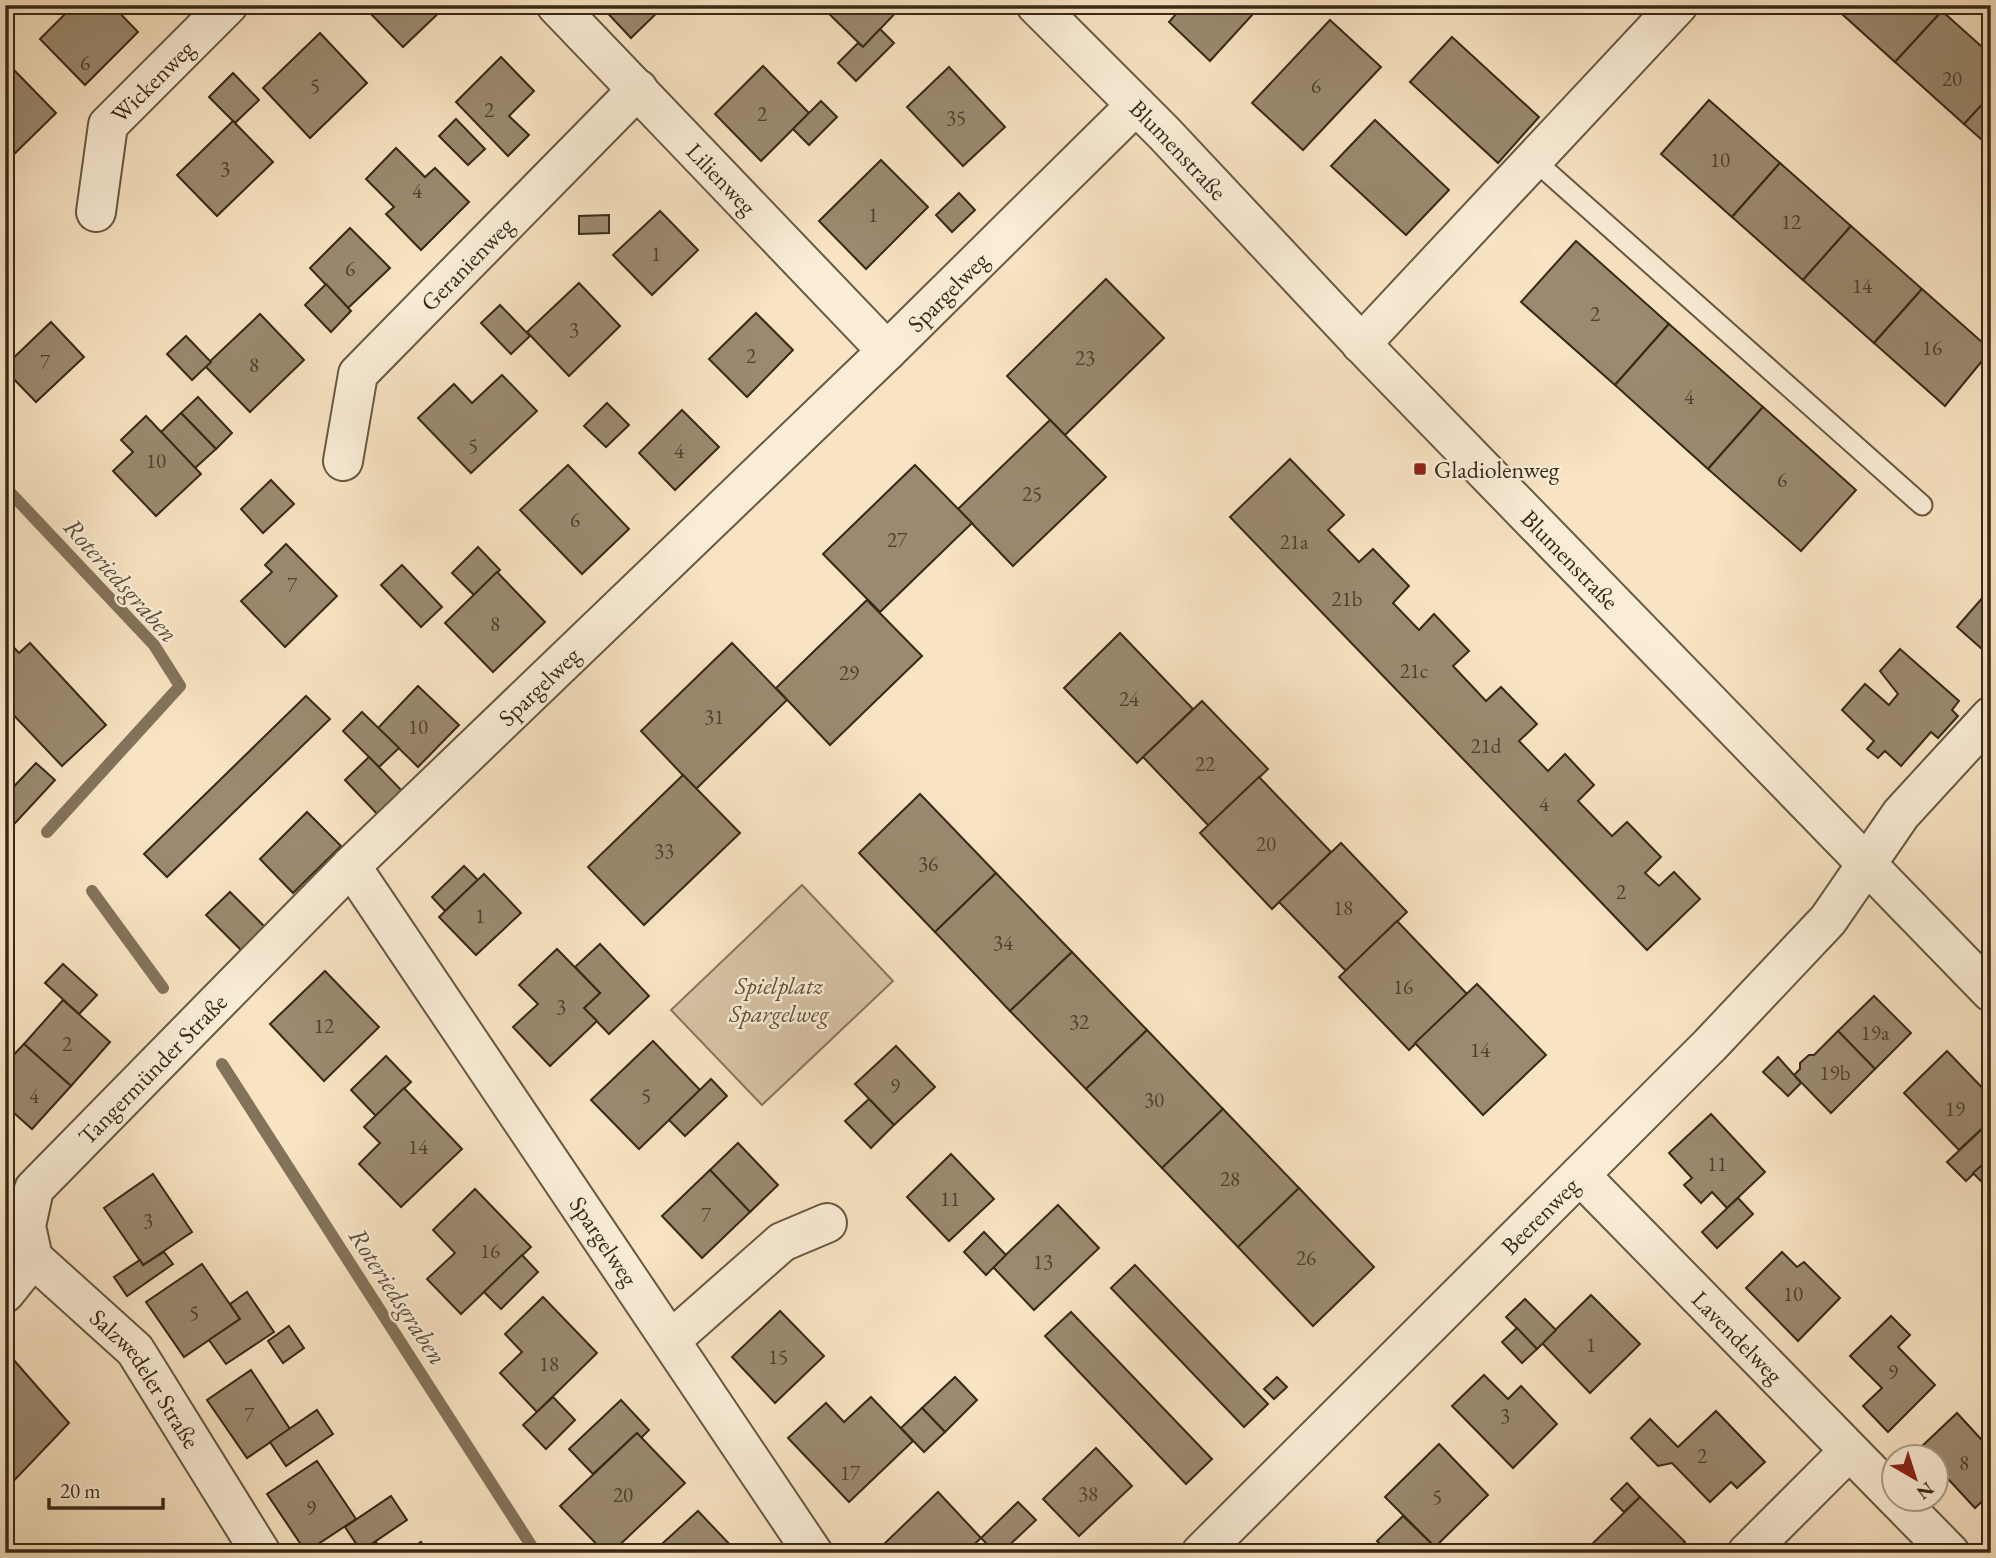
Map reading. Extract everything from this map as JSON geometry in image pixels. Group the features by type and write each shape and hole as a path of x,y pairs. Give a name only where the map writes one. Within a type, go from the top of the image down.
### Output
{"street":[{"name":"Wickenweg","path":"96,212 108,125 228,5"},
{"name":"Lilienweg","path":"556,5 887,351"},
{"name":"Blumenstraße","path":"1036,5 1136,105 1361,344 1721,711 1866,866 1991,992"},
{"path":"1361,344 1678,5"},
{"name":"Geranienweg","path":"343,461 358,374 638,89"},
{"name":"Spargelweg","path":"813,1553 351,866 887,351 1136,105"},
{"name":"Beerenweg","path":"1201,1553 1710,1045 1829,920 1901,814 1991,716"},
{"name":"Tangermünder Straße","path":"33,1258 26,1226 34,1189 351,866"},
{"name":"Lavendelweg","path":"1580,1175 1881,1484"},
{"path":"671,1340 782,1242 827,1223"},
{"path":"5,1293 33,1258"},
{"name":"Salzwedeler Straße","path":"33,1258 135,1350 261,1553"},
{"path":"1747,1553 1849,1451"},
{"name":"Lavendelweg","path":"1909,1512 1950,1553"}],"lane":[{"path":"1534,160 1922,505"}],"green space":[{"name":"Spielplatz Spargelweg","path":"802,885 893,981 762,1105 671,1010"}],"building":[{"path":"74,5 112,5 138,32 85,85 40,39"},
{"path":"374,5 445,7 403,47 368,11"},
{"path":"600,5 665,5 631,38"},
{"path":"820,5 903,5 863,47"},
{"path":"1184,5 1244,5 1253,14 1210,61 1169,22"},
{"path":"1832,5 1936,5 1942,11 1895,62"},
{"path":"1942,11 1991,55 1991,95 1964,124 1895,62"},
{"path":"1330,20 1381,67 1303,150 1252,103"},
{"path":"880,29 894,43 856,81 838,63 858,43 863,47"},
{"path":"320,33 367,83 310,138 263,88"},
{"path":"1452,37 1539,117 1498,163 1410,82"},
{"path":"501,57 534,91 509,116 529,135 508,156 456,102"},
{"path":"763,66 809,113 761,161 715,114"},
{"path":"949,67 1005,127 963,166 907,107"},
{"path":"15,71 56,113 5,163 5,80"},
{"path":"233,73 259,100 235,123 209,97"},
{"path":"1991,95 1991,148 1964,124"},
{"path":"1709,100 1780,163 1732,217 1661,154"},
{"path":"821,101 837,117 809,145 793,129"},
{"path":"456,119 485,149 468,165 439,136"},
{"path":"1375,120 1449,190 1406,235 1331,166"},
{"path":"233,121 273,162 217,216 177,175"},
{"path":"396,148 425,177 435,168 469,202 421,250 386,214 394,207 366,179"},
{"path":"881,160 928,207 866,269 819,221"},
{"path":"1780,163 1851,226 1803,280 1732,217"},
{"path":"959,193 975,210 952,232 936,215"},
{"path":"660,211 698,250 652,295 613,255"},
{"path":"609,215 609,233 579,234 579,216"},
{"path":"1851,226 1922,289 1874,343 1803,280"},
{"path":"350,228 390,268 348,308 310,268"},
{"path":"1576,241 1669,324 1615,385 1521,302"},
{"path":"1106,279 1164,338 1065,435 1007,376"},
{"path":"579,283 620,326 569,376 527,332"},
{"path":"326,284 351,311 331,332 305,305"},
{"path":"1922,289 1991,350 1945,406 1874,343"},
{"path":"500,305 530,336 511,354 481,323"},
{"path":"756,313 793,350 747,397 709,359"},
{"path":"260,314 304,360 250,412 205,366"},
{"path":"51,322 84,357 36,402 5,370 5,366"},
{"path":"1669,324 1763,407 1708,469 1615,385"},
{"path":"186,336 211,362 192,380 167,354"},
{"path":"502,375 537,411 471,473 418,418 454,384 472,403"},
{"path":"198,397 232,433 216,449 181,413"},
{"path":"607,403 629,425 606,447 584,426"},
{"path":"1763,407 1856,490 1801,551 1708,469"},
{"path":"682,410 719,447 675,490 639,453"},
{"path":"181,413 216,449 195,468 161,432"},
{"path":"146,416 201,474 156,516 113,471 133,452 121,440"},
{"path":"1050,420 1106,477 1013,566 958,509"},
{"path":"1290,459 1344,515 1328,530 1359,562 1373,549 1409,586 1393,603 1419,630 1434,614 1469,651 1453,666 1486,701 1501,687 1537,724 1519,741 1548,771 1565,754 1594,785 1578,801 1612,836 1627,822 1661,857 1645,873 1659,886 1674,872 1700,899 1647,950 1230,517"},
{"path":"568,465 629,529 582,574 520,510"},
{"path":"915,465 972,523 880,612 823,554"},
{"path":"271,480 294,504 263,533 241,509"},
{"path":"286,544 337,596 285,647 241,601 272,572 265,565"},
{"path":"478,547 500,570 474,595 452,573"},
{"path":"402,565 442,607 421,627 381,585"},
{"path":"497,572 545,622 493,672 445,623"},
{"path":"1991,588 1991,657 1957,627"},
{"path":"867,600 922,656 830,745 776,688"},
{"path":"1120,633 1193,709 1137,763 1064,688"},
{"path":"5,638 19,653 30,643 106,725 62,766 5,706"},
{"path":"732,643 787,700 696,789 641,731"},
{"path":"1900,649 1959,701 1952,710 1958,716 1938,738 1931,732 1901,766 1885,751 1878,758 1867,749 1874,741 1842,710 1865,684 1889,705 1898,694 1880,671"},
{"path":"418,686 459,725 418,767 378,728"},
{"path":"306,696 330,719 167,877 144,854"},
{"path":"1202,701 1268,769 1209,826 1143,757"},
{"path":"362,712 399,748 379,767 343,731"},
{"path":"369,757 406,795 381,818 345,780"},
{"path":"36,763 55,780 5,834 5,796"},
{"path":"683,775 740,833 644,925 588,867"},
{"path":"1259,777 1331,852 1272,909 1200,833"},
{"path":"920,794 996,873 935,932 859,853"},
{"path":"307,812 341,846 293,893 260,859"},
{"path":"1341,843 1407,912 1346,971 1279,902"},
{"path":"464,866 478,880 445,911 432,897"},
{"path":"996,873 1072,952 1010,1011 935,932"},
{"path":"484,874 521,913 476,955 439,917"},
{"path":"230,892 266,928 243,952 206,915"},
{"path":"1397,921 1467,994 1409,1050 1339,977"},
{"path":"600,944 649,996 609,1034 584,1008 600,993 575,967"},
{"path":"557,949 600,993 584,1008 597,1021 550,1066 513,1027 538,1004 519,985"},
{"path":"1072,952 1147,1030 1086,1089 1010,1011"},
{"path":"63,964 97,995 79,1014 45,983"},
{"path":"325,971 379,1027 324,1081 270,1024"},
{"path":"1477,984 1546,1055 1483,1115 1415,1043"},
{"path":"1874,996 1911,1033 1875,1069 1838,1031"},
{"path":"63,1000 110,1042 71,1086 24,1044"},
{"path":"1147,1030 1223,1109 1162,1168 1086,1089"},
{"path":"1838,1031 1875,1069 1831,1113 1794,1075 1800,1069 1800,1063 1809,1055 1814,1055"},
{"path":"653,1041 700,1090 639,1149 591,1100"},
{"path":"24,1044 71,1086 32,1129 5,1105 5,1064"},
{"path":"896,1046 935,1087 894,1125 855,1084"},
{"path":"1947,1051 1991,1097 1991,1120 1959,1150 1904,1093"},
{"path":"386,1056 411,1082 376,1116 351,1090"},
{"path":"1778,1057 1801,1083 1788,1096 1763,1072"},
{"path":"711,1079 727,1096 685,1136 669,1120"},
{"path":"404,1088 462,1149 401,1207 359,1164 380,1143 364,1127"},
{"path":"869,1099 894,1125 871,1148 845,1121"},
{"path":"1223,1109 1299,1188 1238,1247 1162,1168"},
{"path":"1711,1114 1765,1172 1727,1208 1712,1192 1701,1203 1684,1185 1692,1178 1669,1153"},
{"path":"1981,1130 1991,1140 1991,1157 1966,1181 1947,1162"},
{"path":"738,1143 778,1185 750,1212 710,1170"},
{"path":"951,1154 994,1199 949,1241 907,1197"},
{"path":"1991,1157 1991,1185 1988,1188 1973,1173"},
{"path":"710,1170 750,1212 702,1258 662,1216"},
{"path":"153,1174 192,1232 143,1265 104,1208"},
{"path":"1299,1188 1374,1267 1313,1326 1238,1247"},
{"path":"475,1189 531,1247 461,1314 427,1279 455,1253 433,1230"},
{"path":"1738,1198 1753,1214 1717,1248 1702,1232"},
{"path":"1058,1205 1099,1248 1034,1310 993,1267"},
{"path":"984,1232 1006,1255 986,1275 964,1252"},
{"path":"164,1252 173,1264 127,1296 114,1277 140,1260 143,1265"},
{"path":"1782,1252 1797,1267 1804,1262 1840,1298 1798,1341 1746,1288"},
{"path":"522,1255 538,1272 501,1309 484,1292"},
{"path":"202,1264 240,1319 184,1357 146,1302"},
{"path":"1135,1265 1268,1404 1244,1427 1111,1288"},
{"path":"247,1292 274,1332 226,1364 209,1340 240,1319 230,1304"},
{"path":"1591,1295 1640,1344 1590,1393 1542,1343"},
{"path":"543,1297 597,1353 537,1412 500,1373 522,1352 505,1334"},
{"path":"1525,1299 1556,1330 1537,1349 1506,1317"},
{"path":"780,1311 824,1356 775,1403 732,1357"},
{"path":"1071,1312 1212,1459 1186,1484 1045,1336"},
{"path":"1891,1316 1910,1335 1898,1347 1935,1385 1888,1432 1863,1406 1882,1388 1850,1356"},
{"path":"289,1326 304,1348 283,1363 268,1341"},
{"path":"1517,1328 1537,1349 1522,1363 1502,1342"},
{"path":"12,1358 69,1423 5,1490 5,1364"},
{"path":"251,1370 290,1429 247,1458 207,1400"},
{"path":"1484,1375 1508,1399 1521,1386 1557,1424 1513,1468 1452,1406"},
{"path":"955,1377 977,1400 945,1432 922,1408"},
{"path":"1277,1377 1287,1387 1274,1399 1264,1389"},
{"path":"553,1397 575,1420 546,1449 523,1425"},
{"path":"871,1397 913,1441 849,1502 788,1438 826,1403 844,1422"},
{"path":"621,1400 649,1430 641,1438 637,1433 593,1474 569,1449"},
{"path":"922,1408 945,1432 924,1452 901,1428"},
{"path":"317,1410 333,1434 286,1466 270,1442"},
{"path":"1716,1411 1765,1462 1737,1488 1731,1482 1710,1502 1672,1463 1658,1466 1631,1438 1650,1419 1678,1447"},
{"path":"1957,1413 1991,1450 1991,1493 1975,1508 1951,1482 1951,1442 1926,1442"},
{"path":"637,1433 685,1483 611,1553 605,1553 560,1506"},
{"path":"1439,1444 1488,1495 1435,1547 1385,1497"},
{"path":"1096,1448 1132,1486 1079,1536 1043,1499"},
{"path":"317,1461 356,1519 306,1552 267,1494"},
{"path":"1627,1483 1640,1497 1624,1512 1611,1499"},
{"path":"938,1492 981,1538 965,1553 890,1553 883,1545"},
{"path":"391,1496 407,1520 361,1551 345,1527"},
{"path":"1640,1497 1685,1542 1674,1553 1583,1553"},
{"path":"1018,1502 1036,1520 1001,1553 996,1553 981,1538"},
{"path":"698,1511 734,1549 730,1553 652,1553"},
{"path":"1403,1516 1435,1547 1429,1553 1389,1553 1377,1541"},
{"path":"376,1542 383,1553 359,1553 361,1551"},
{"path":"421,1542 428,1553 405,1553"}],"waterway":[{"name":"Roteriedsgraben","path":"5,487 154,645 180,686 47,832"},
{"name":"Roteriedsgraben","path":"92,891 163,988"},
{"name":"Roteriedsgraben","path":"222,1064 536,1553"}],"place":[{"name":"Gladiolenweg","path":"1420,469"}]}
